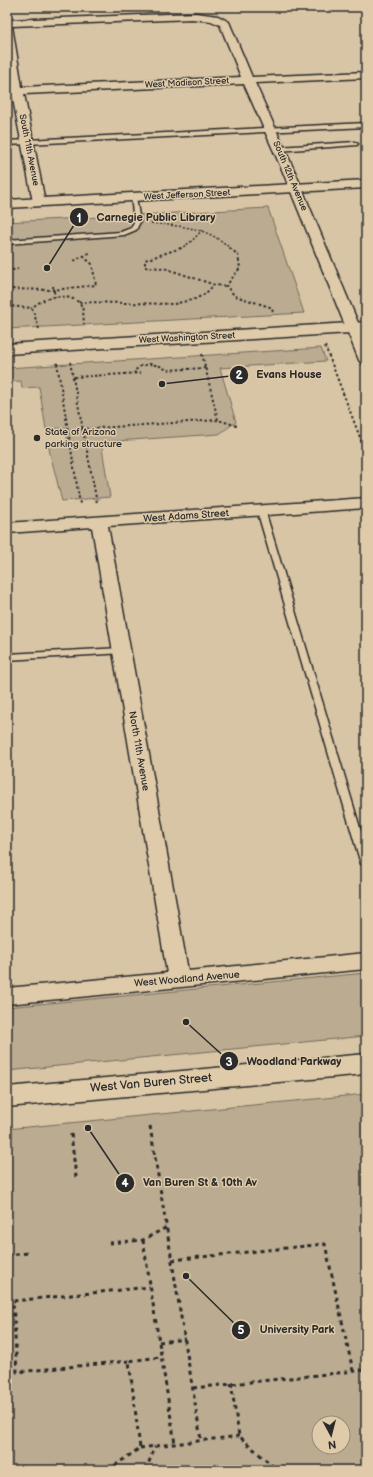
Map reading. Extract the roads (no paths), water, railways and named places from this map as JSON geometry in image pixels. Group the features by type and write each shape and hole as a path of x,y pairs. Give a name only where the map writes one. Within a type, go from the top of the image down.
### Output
{"main road":[{"name":"West Jefferson Street","path":"7,204 366,184"},
{"name":"West Washington Street","path":"7,349 360,328"},
{"name":"West Van Buren Street","path":"7,1097 366,1064"}],"street":[{"name":"South 12th Avenue","path":"7,23 192,16 213,18 222,21 225,24 278,149 360,328 366,360"},
{"name":"South 11th Avenue","path":"7,28 12,91 27,142 38,202"},
{"name":"West Madison Street","path":"12,91 366,75"},
{"name":"West Adams Street","path":"7,528 366,503"},
{"name":"North 11th Avenue","path":"99,522 179,980"},
{"name":"West Woodland Avenue","path":"7,996 366,961"}],"lane":[{"path":"7,143 366,125"},
{"path":"278,149 355,144"},
{"path":"7,242 122,234 134,229 137,222 133,197"},
{"path":"261,510 366,864"},
{"path":"7,657 121,651"}],"place":[{"name":"Carnegie Public Library","path":"47,268"},
{"name":"Evans House","path":"162,384"},
{"name":"State of Arizona parking structure","path":"37,438"},
{"name":"Woodland Parkway","path":"186,1022"},
{"name":"Van Buren St & 10th Av","path":"88,1128"},
{"name":"University Park","path":"186,1276"}]}
